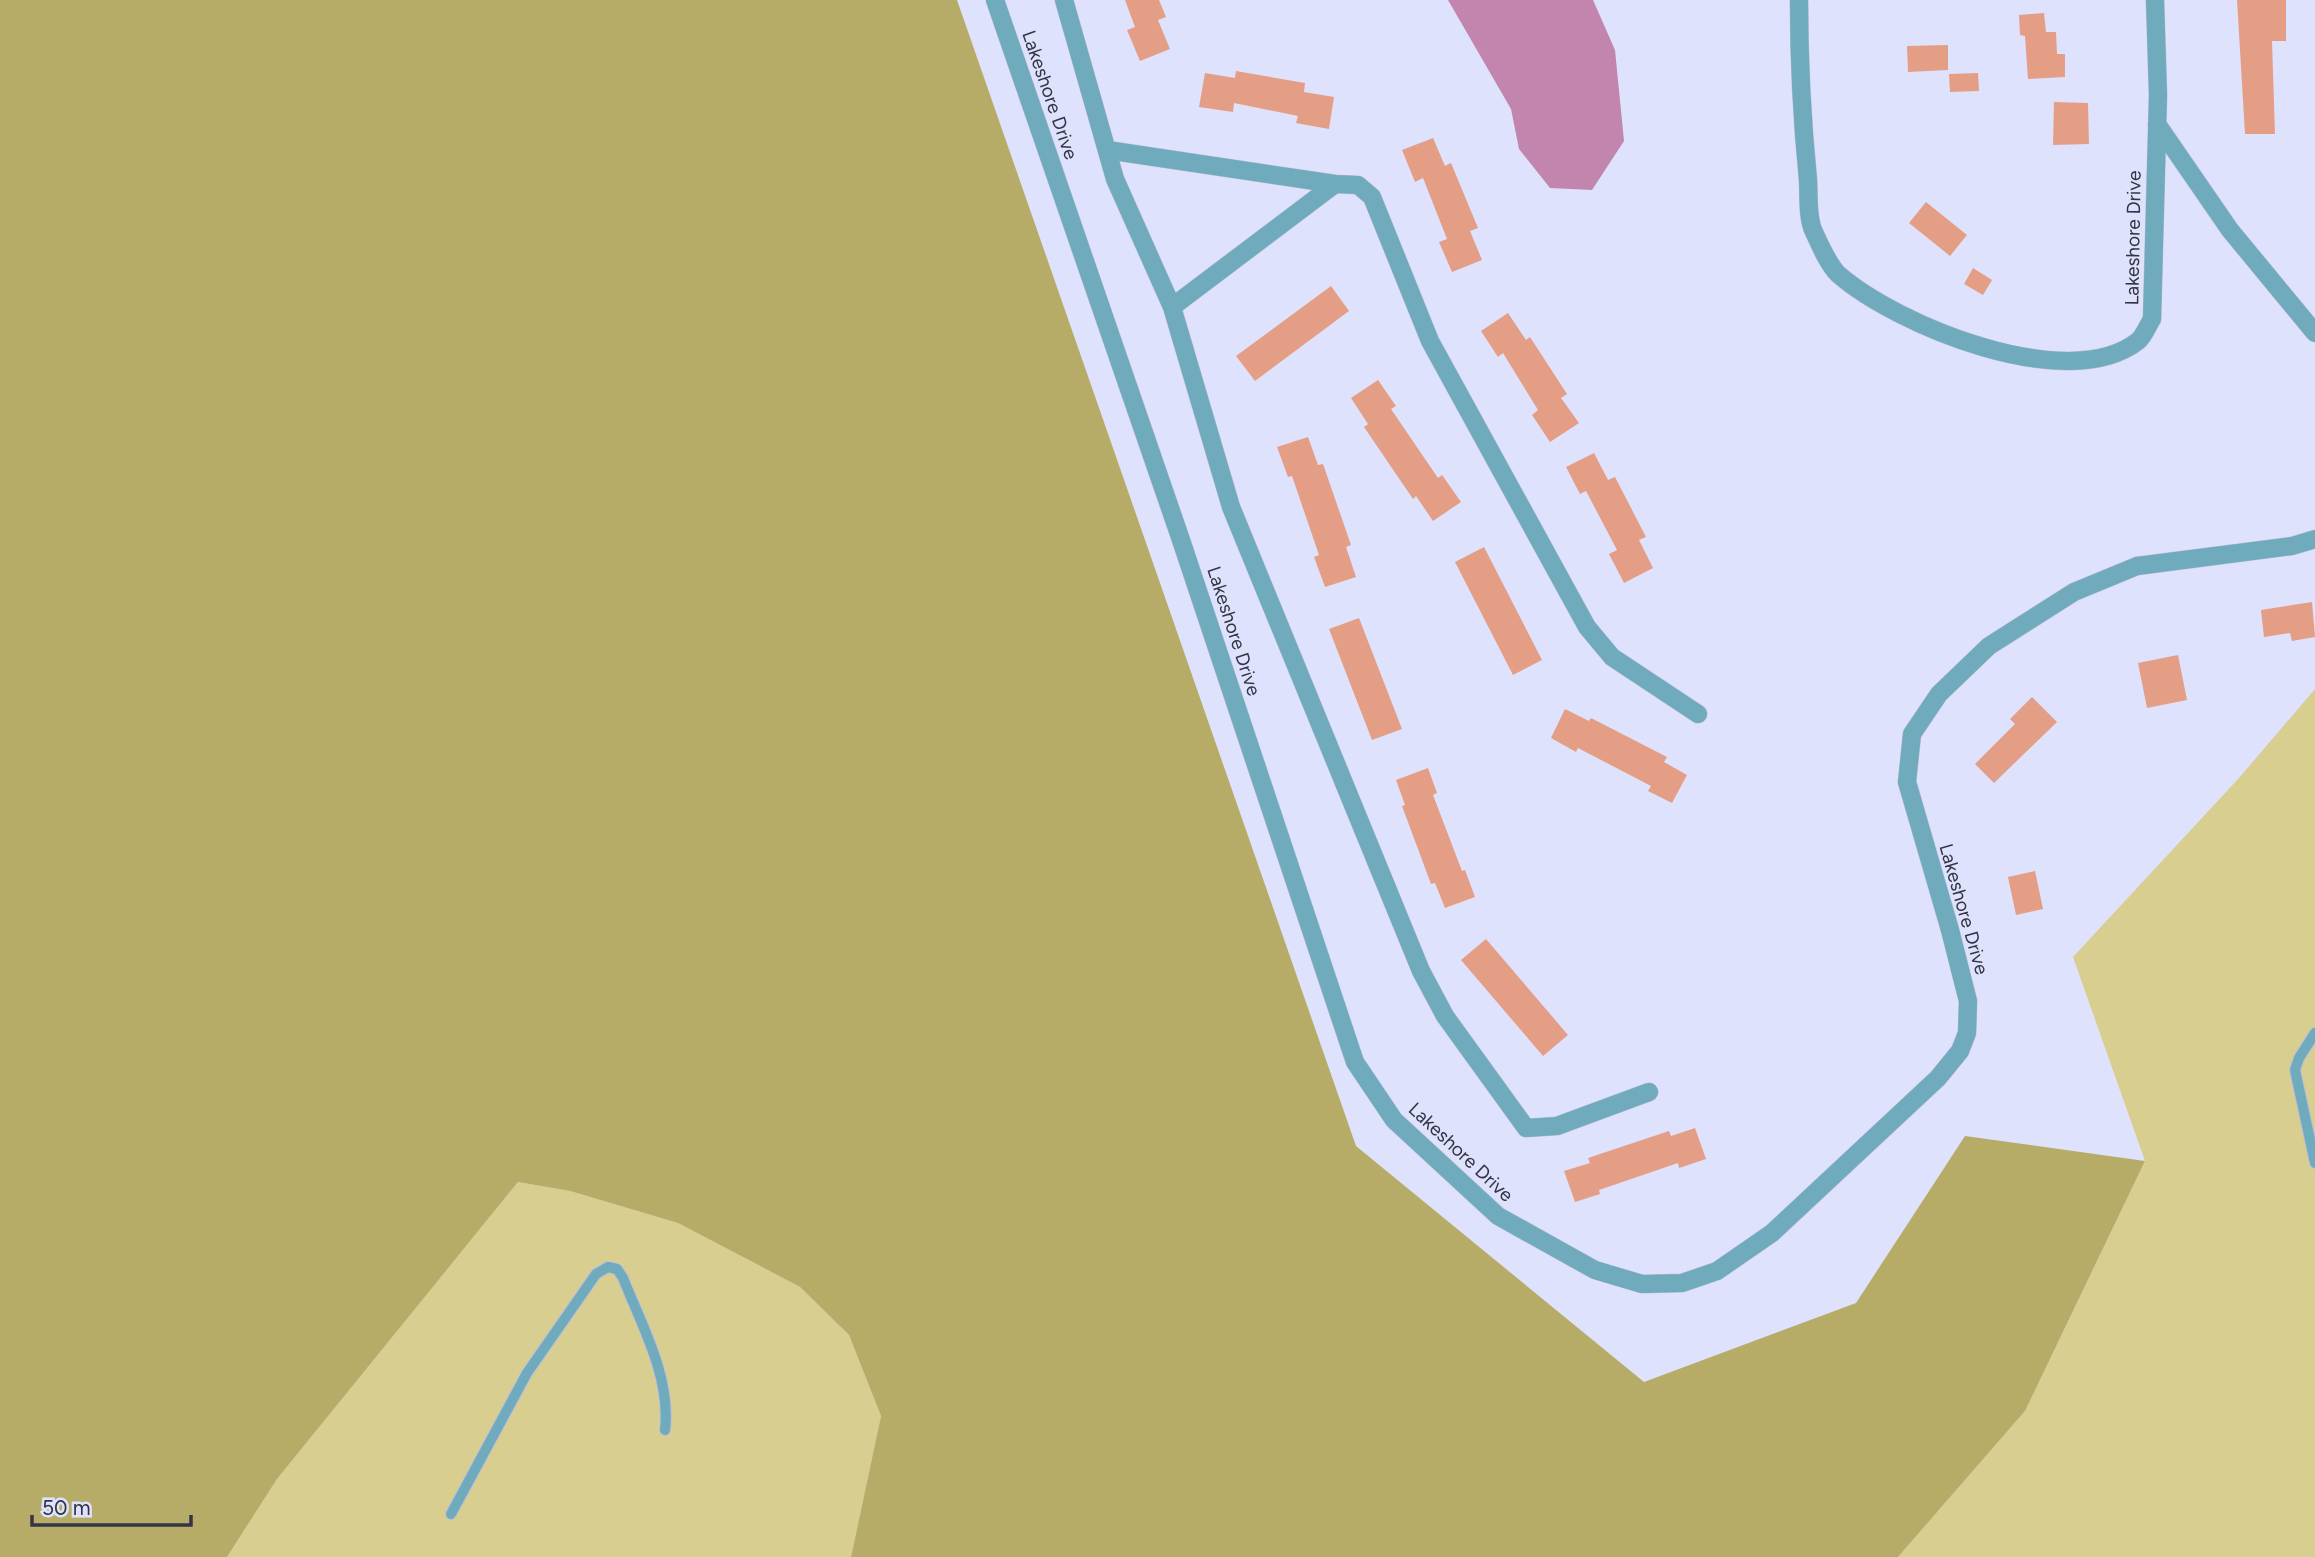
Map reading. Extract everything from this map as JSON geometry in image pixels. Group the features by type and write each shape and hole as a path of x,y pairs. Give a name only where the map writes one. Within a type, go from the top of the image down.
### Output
{"street":[{"name":"Lakeshore Drive","path":"995,0 1181,540 1355,1062 1394,1120 1498,1216 1595,1270 1642,1284 1682,1283 1717,1271 1772,1233 1938,1078 1960,1051 1967,1032 1968,1001 1907,782 1912,734 1938,694 1989,646 2074,592 2137,566 2292,546 2315,539"},
{"name":"Lakeshore Drive","path":"1063,0 1115,179 1172,307 1231,507 1421,971 1445,1016 1526,1128 1558,1126 1649,1092"},
{"name":"Lakeshore Drive","path":"1798,0 1799,86 1812,229 1835,272 1870,298 1914,323 2000,352 2054,362 2102,356 2138,340 2152,319 2157,124 2155,0"},
{"path":"2157,124 2230,230 2315,333"},
{"name":"Lakeshore Drive","path":"1107,150 1335,184 1358,185 1372,197 1430,341 1587,627 1612,657 1698,714"},
{"path":"1172,307 1335,184"}],"lane":[{"path":"2315,1033 2299,1058 2295,1070 2315,1163"},
{"path":"451,1514 527,1373 596,1274 608,1267 617,1269 623,1279 658,1367 666,1405 665,1430"}],"shaded area":[{"path":"0,0 957,0 1356,1146 1644,1382 1856,1303 1965,1136 2145,1161 2025,1411 1898,1557 851,1557 881,1416 849,1335 800,1287 678,1223 570,1191 518,1182 277,1479 227,1557 0,1557"},
{"path":"1448,0 1593,0 1615,50 1624,141 1592,190 1550,188 1519,149 1511,109"},
{"path":"2315,689 2315,1557 1898,1557 2025,1411 2145,1161 2073,957 2239,778"},
{"path":"518,1182 570,1191 678,1223 800,1287 849,1335 881,1416 851,1557 227,1557 277,1479"}],"building":[{"path":"1125,0 1159,0 1166,17 1158,20 1170,49 1140,61 1127,30 1135,27"},
{"path":"2237,0 2286,0 2286,41 2272,41 2275,134 2245,134"},
{"path":"2044,13 2046,32 2056,32 2057,54 2065,54 2065,77 2028,79 2025,36 2020,35 2019,15"},
{"path":"1948,45 1948,70 1908,72 1907,46"},
{"path":"1236,71 1305,83 1304,92 1334,97 1329,129 1296,123 1298,116 1234,103 1233,112 1199,107 1205,73 1235,78"},
{"path":"1978,73 1979,91 1950,92 1949,74"},
{"path":"2054,102 2088,103 2089,144 2053,145"},
{"path":"1433,138 1445,166 1451,163 1478,228 1470,231 1482,260 1452,272 1439,242 1447,239 1423,178 1415,182 1402,150"},
{"path":"1926,202 1967,235 1950,256 1909,223"},
{"path":"1973,268 1992,280 1983,295 1964,284"},
{"path":"1331,286 1349,311 1255,381 1236,356"},
{"path":"1508,313 1526,340 1530,337 1567,394 1561,398 1579,423 1550,442 1532,415 1538,410 1503,353 1498,357 1481,331"},
{"path":"1378,380 1396,406 1391,409 1438,478 1442,475 1461,502 1433,521 1416,496 1413,499 1364,427 1368,424 1351,398"},
{"path":"1308,437 1318,465 1323,464 1351,545 1346,547 1356,577 1325,587 1314,557 1319,555 1292,476 1288,477 1277,447"},
{"path":"1594,453 1608,480 1615,477 1646,537 1639,540 1653,568 1624,583 1609,554 1617,550 1586,491 1580,494 1566,467"},
{"path":"1484,547 1542,660 1513,675 1455,562"},
{"path":"2312,602 2315,637 2292,641 2290,633 2264,637 2261,610"},
{"path":"1359,618 1402,729 1372,740 1329,629"},
{"path":"2178,655 2187,700 2147,708 2138,663"},
{"path":"2032,697 2057,722 1994,783 1975,764 2015,724 2010,719"},
{"path":"1565,709 1589,721 1591,718 1667,757 1664,762 1687,775 1672,803 1648,791 1651,786 1578,748 1576,752 1551,738"},
{"path":"1428,768 1437,793 1433,795 1462,871 1465,870 1475,897 1445,908 1435,883 1431,884 1402,806 1405,805 1396,780"},
{"path":"2035,871 2043,909 2016,915 2008,877"},
{"path":"1486,939 1568,1035 1543,1056 1461,960"},
{"path":"1695,1128 1706,1159 1679,1168 1678,1163 1599,1190 1600,1194 1575,1202 1564,1171 1590,1163 1588,1158 1669,1131 1671,1136"}]}
